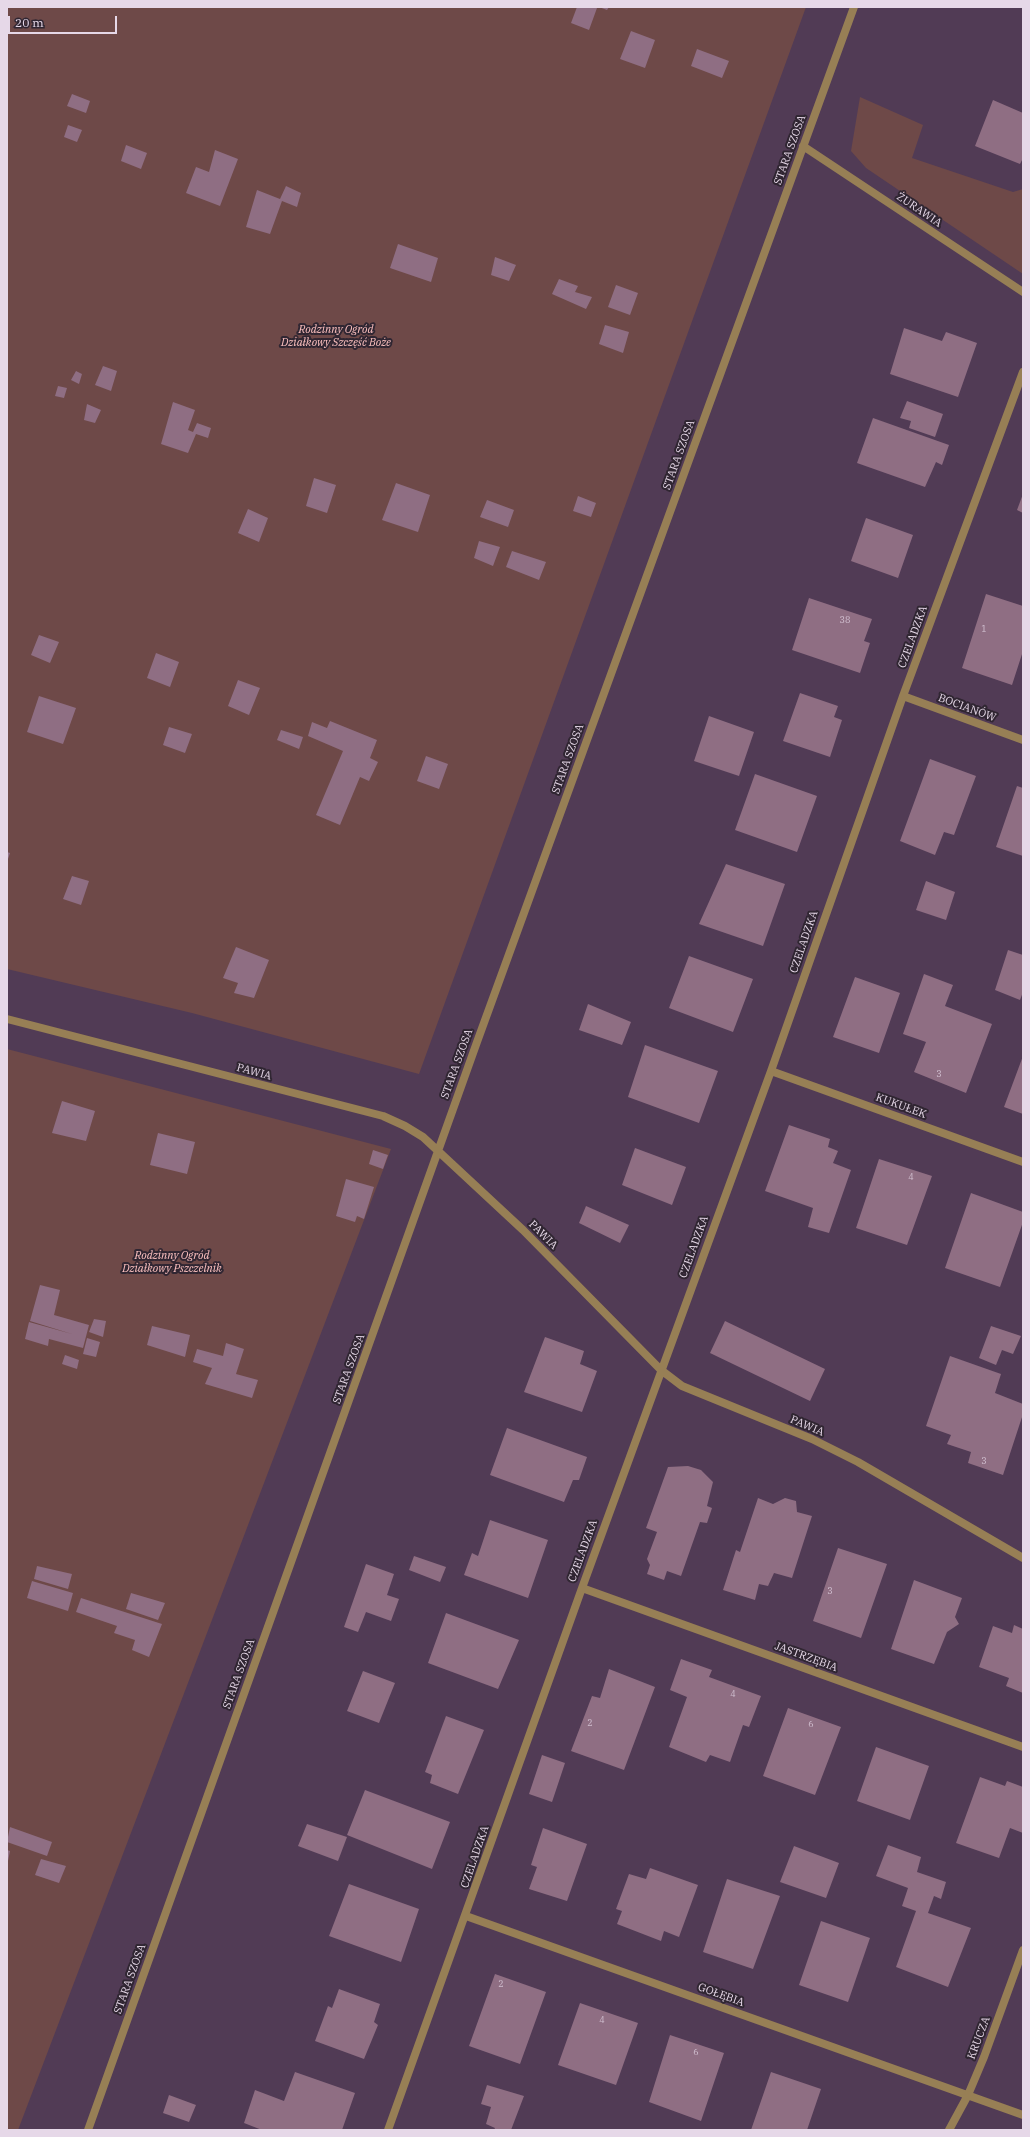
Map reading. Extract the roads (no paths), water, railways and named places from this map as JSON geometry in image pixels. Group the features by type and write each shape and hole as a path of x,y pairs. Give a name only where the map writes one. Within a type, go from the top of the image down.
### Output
{"street":[{"name":"STARA SZOSA","path":"88,2130 438,1152 854,7"},
{"name":"ŻURAWIA","path":"803,146 1023,292"},
{"name":"CZELADZKA","path":"388,2130 466,1916 582,1588 771,1070 903,696 1023,372"},
{"name":"BOCIANÓW","path":"903,696 1023,740"},
{"name":"PAWIA","path":"7,1019 383,1116 423,1137 523,1230 661,1370 682,1386 812,1438 858,1462 1023,1558"},
{"name":"KUKUŁEK","path":"771,1070 1023,1162"},
{"name":"JASTRZĘBIA","path":"582,1588 1023,1747"},
{"name":"GOŁĘBIA","path":"466,1916 1023,2115"},
{"name":"KRUCZA","path":"949,2130 968,2095 984,2058 1023,1950"}],"park label":[{"name":"Rodzinny Ogród Działkowy Szczęść Boże","path":"336,336"},
{"name":"Rodzinny Ogród Działkowy Pszczelnik","path":"172,1262"}]}
